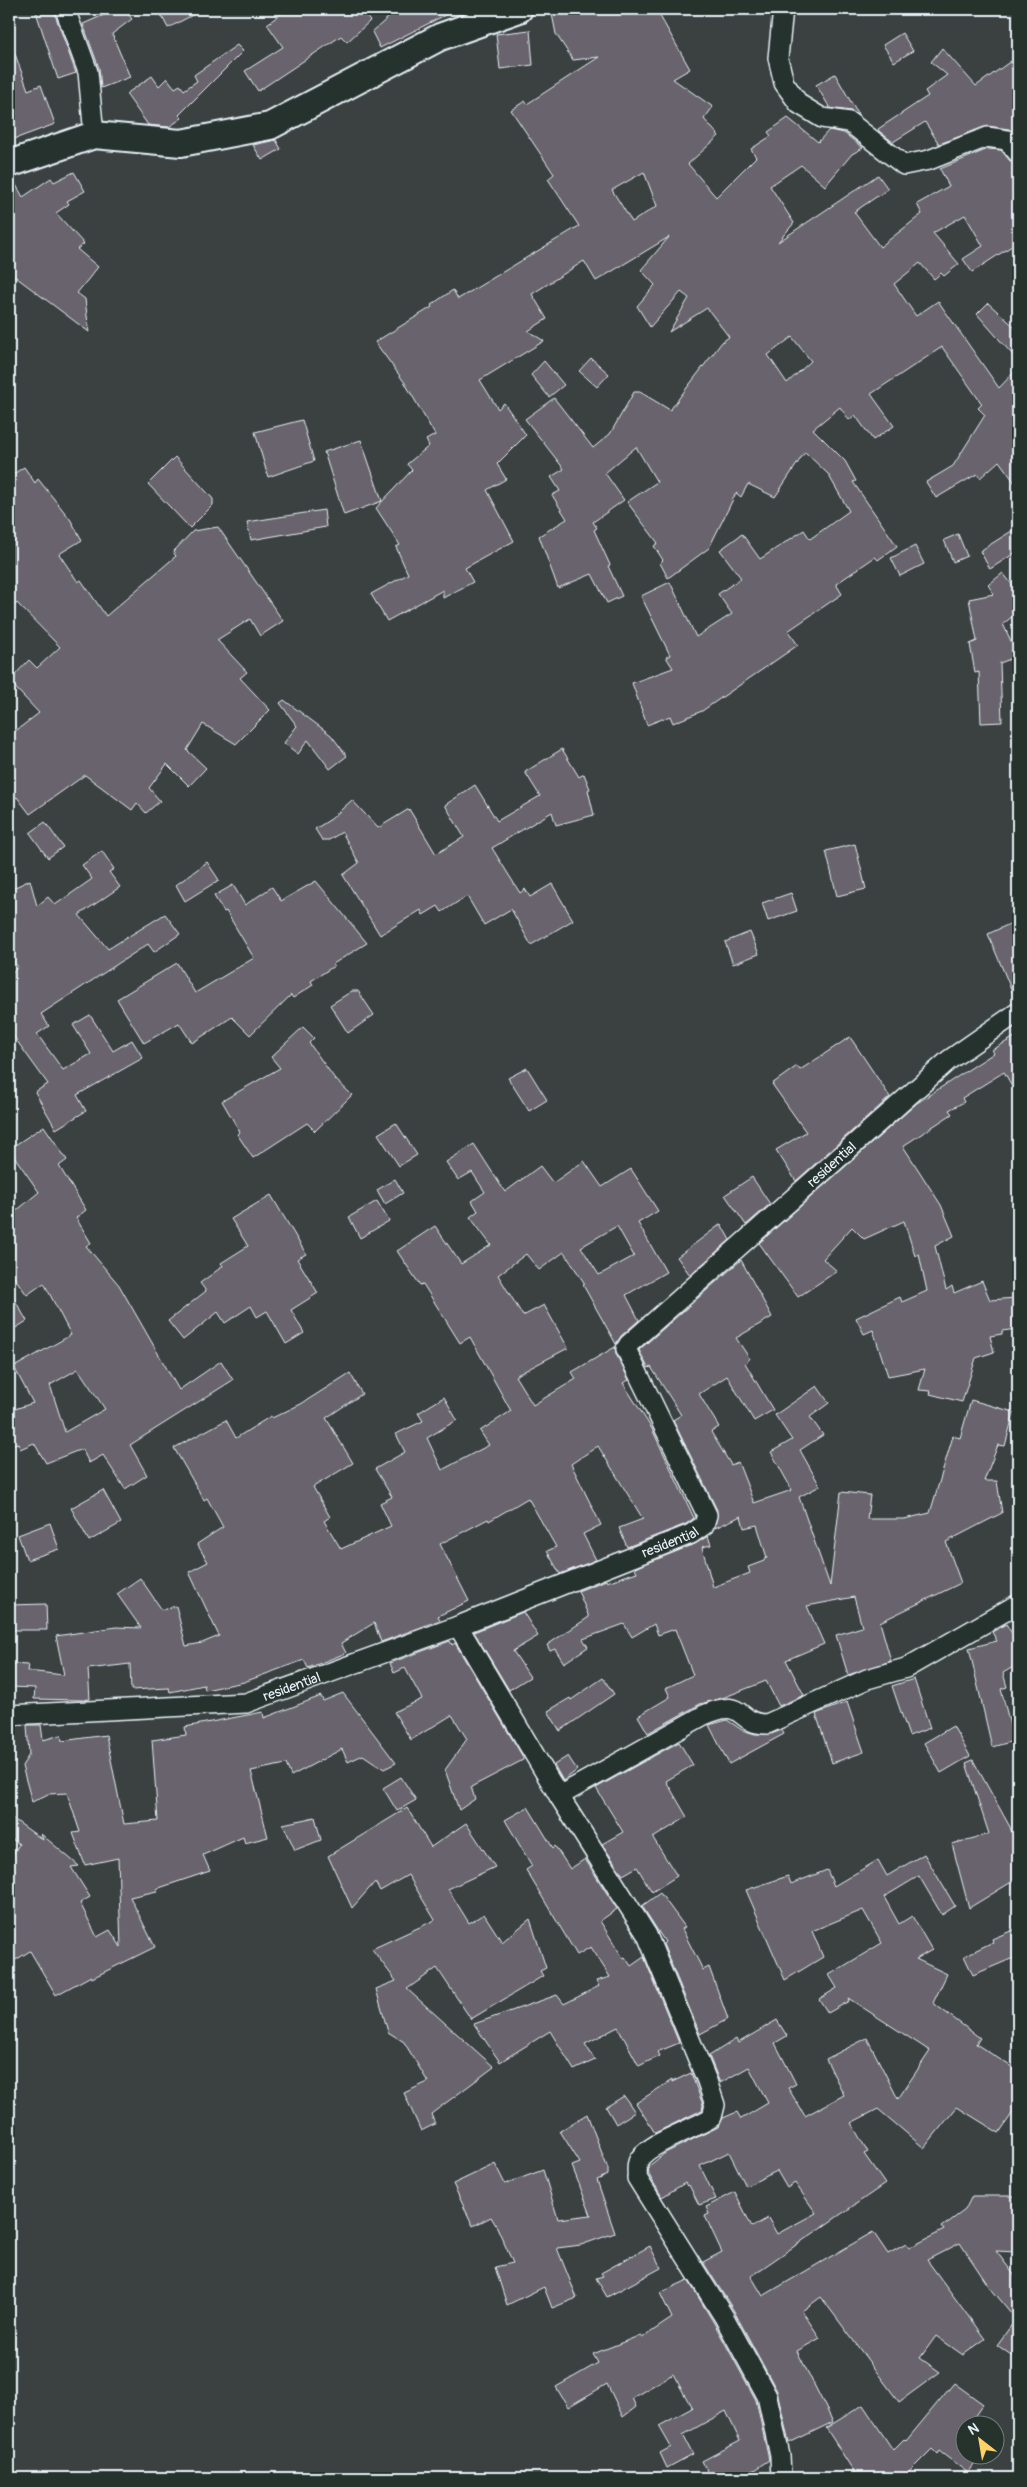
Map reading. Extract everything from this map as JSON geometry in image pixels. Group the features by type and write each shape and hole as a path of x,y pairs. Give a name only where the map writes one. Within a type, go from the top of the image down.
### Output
{"street":[{"path":"64,9 88,72 94,135"},
{"path":"9,164 94,135 181,143 270,126 440,37 519,9"},
{"path":"783,9 778,58 784,83 799,104 822,118 849,122 904,165 929,160 987,137 1006,140 1018,152"},
{"name":"residential","path":"9,1715 246,1703 458,1626 691,1534 704,1525 707,1515 626,1350 629,1344 949,1060 1018,1012"},
{"path":"559,1796 704,1714 721,1707 733,1707 755,1724 767,1724 867,1679 906,1668 1018,1604"},
{"path":"458,1626 559,1796 647,1935 707,2081 714,2105 712,2117 699,2126 645,2152 638,2162 637,2178 724,2317 768,2396 780,2456 781,2478"}],"building":[{"path":"35,9 53,9 76,73 58,79"},
{"path":"118,9 124,9 132,19 112,34 130,77 101,88 99,68 83,24"},
{"path":"158,9 204,9 168,28"},
{"path":"288,9 359,9 370,21 347,42 341,36 258,91 245,71 283,47 267,24"},
{"path":"398,9 457,9 380,48 372,32"},
{"path":"551,9 656,9 690,69 673,79 713,107 704,119 719,136 688,164 716,197 756,157 751,149 771,136 768,132 788,118 818,142 829,130 844,133 863,148 852,154 825,186 801,165 770,186 794,223 778,242 878,175 888,189 854,212 880,247 922,214 917,204 949,186 940,169 988,149 1001,150 1010,161 1018,164 1018,242 972,272 963,259 983,246 965,215 933,233 959,264 944,276 941,273 934,279 920,263 894,284 916,316 938,301 999,388 1018,368 1018,487 999,461 980,478 977,474 936,498 926,482 953,466 985,415 978,408 982,404 942,347 871,394 894,426 873,440 855,415 849,420 840,407 813,429 845,461 856,481 853,482 897,546 878,560 875,557 836,584 842,594 788,631 798,645 702,711 673,723 670,716 647,725 632,683 673,668 666,657 670,655 641,596 670,582 696,637 732,614 718,594 741,578 720,550 742,534 760,559 804,530 810,539 849,511 828,474 805,452 775,497 748,484 741,497 736,493 709,548 668,578 660,563 663,560 654,546 658,543 627,502 657,482 636,447 605,473 624,500 593,522 597,528 594,530 610,565 608,566 622,596 607,603 592,574 558,588 539,536 567,519 552,495 560,491 551,477 564,469 525,419 554,398 593,448 610,434 634,392 640,392 670,410 722,342 729,337 707,308 669,332 689,298 681,292 650,327 637,306 655,285 641,270 669,237 596,281 584,261 532,294 547,319 528,331 544,341 480,380 498,409 504,403 526,435 497,464 506,479 487,490 514,541 465,568 473,582 443,598 443,590 387,621 371,594 408,574 396,547 400,545 376,508 412,470 407,464 429,446 426,440 435,435 405,383 375,342 432,307 431,305 453,290 458,299 579,226 548,179 554,174 511,110 525,101 527,104 599,57 573,60 556,34","holes":["644,172 657,206 632,222 612,190","792,337 811,361 787,383 768,355"]},
{"path":"530,30 533,65 500,69 496,34"},
{"path":"902,33 913,51 894,62 883,45"},
{"path":"11,43 28,90 41,85 55,124 9,141 9,44"},
{"path":"237,45 243,51 179,115 182,118 169,127 148,125 126,94 152,76 159,86 167,78 175,88 180,85 184,90 197,81 194,75"},
{"path":"942,48 976,86 1011,61 1018,71 1018,136 1009,129 988,126 939,144 925,122 893,142 880,132 878,129 928,96 925,91 947,75 931,62"},
{"path":"835,74 859,116 851,111 830,108 816,85"},
{"path":"276,140 281,149 262,160 253,145"},
{"path":"74,172 85,191 67,201 69,204 56,213 84,244 77,249 98,267 77,293 85,299 89,332 9,272 9,179 12,178 23,197 51,178 54,182"},
{"path":"988,303 1018,330 1018,361 977,314"},
{"path":"591,358 609,374 597,387 579,371"},
{"path":"544,361 564,385 549,397 531,375"},
{"path":"302,420 314,461 268,477 255,432"},
{"path":"361,440 382,501 344,515 324,452"},
{"path":"175,457 213,499 213,505 190,528 148,484"},
{"path":"24,467 35,483 38,479 70,519 82,540 59,554 78,582 81,580 106,616 176,556 173,552 193,531 218,527 283,621 260,636 250,619 217,640 247,672 240,678 270,710 236,744 203,724 187,750 206,768 189,786 167,764 149,788 160,801 146,813 137,803 132,810 85,775 30,814 17,797 9,802 9,736 39,713 9,681 29,660 37,668 60,647 17,603 9,612 9,508 14,502 9,494 9,477"},
{"path":"324,510 326,527 251,540 247,522"},
{"path":"1018,527 1018,551 990,569 980,551"},
{"path":"958,534 967,556 953,562 944,540"},
{"path":"915,546 924,564 900,576 891,558"},
{"path":"1003,573 1018,592 1018,612 1003,624 1018,656 1000,663 1002,722 981,723 979,672 975,673 970,644 977,641 969,599 994,594 988,585"},
{"path":"284,700 331,735 347,756 330,769 308,740 298,754 284,743 297,726 280,703"},
{"path":"562,749 579,777 584,774 590,789 588,790 594,815 556,825 552,812 492,848 520,893 525,889 530,897 552,884 573,920 531,945 511,909 484,925 467,896 442,912 438,906 423,915 421,910 380,935 343,875 359,863 342,832 329,840 322,840 315,829 331,819 352,800 378,828 409,809 436,854 464,837 445,805 475,785 497,821 540,796 525,772"},
{"path":"45,822 63,847 48,858 30,833"},
{"path":"855,844 866,889 837,896 826,851"},
{"path":"102,851 114,869 109,872 120,887 79,915 108,949 165,914 180,934 154,952 148,944 41,1014 49,1026 37,1034 63,1070 91,1054 73,1025 90,1015 113,1051 132,1040 143,1058 77,1095 86,1111 56,1129 35,1092 48,1084 9,1030 9,975 18,967 9,955 9,890 30,880 37,906 48,897 55,905 92,879 82,865"},
{"path":"207,862 219,880 185,901 176,885"},
{"path":"316,881 367,943 333,964 334,966 311,981 313,985 293,998 291,995 250,1035 232,1017 192,1043 179,1023 144,1043 117,999 177,963 195,993 254,958 226,911 224,912 214,896 233,885 245,905 272,887 281,901"},
{"path":"791,893 797,911 768,921 762,903"},
{"path":"1018,920 1018,1001 1016,1001 988,934"},
{"path":"750,932 759,954 733,964 725,942"},
{"path":"352,991 358,991 374,1015 348,1033 330,1005"},
{"path":"303,1027 314,1038 309,1043 335,1079 352,1095 315,1131 307,1123 253,1158 237,1134 240,1132 222,1101 280,1068 271,1057"},
{"path":"1018,1035 1018,1096 1004,1072 962,1098 964,1102 949,1110 952,1114 903,1146 941,1205 954,1236 935,1246 946,1290 952,1286 954,1293 982,1281 990,1300 1015,1298 1017,1329 1002,1331 1002,1334 990,1336 994,1352 976,1358 962,1402 930,1394 931,1391 919,1390 925,1369 888,1376 873,1330 864,1334 856,1318 900,1297 902,1302 927,1291 919,1254 915,1256 904,1221 864,1239 852,1227 823,1259 837,1271 798,1297 759,1243 917,1103 994,1053 992,1050"},
{"path":"850,1037 890,1097 796,1181 776,1150 806,1132 772,1084 797,1066 800,1070"},
{"path":"527,1068 547,1100 529,1111 508,1078"},
{"path":"396,1123 417,1155 399,1166 378,1134"},
{"path":"44,1126 67,1160 59,1166 86,1210 76,1218 91,1243 86,1246 119,1285 179,1390 221,1361 233,1380 130,1445 147,1475 125,1489 103,1455 89,1463 82,1449 46,1463 34,1443 20,1449 18,1443 9,1446 9,1411 33,1403 14,1367 71,1335 44,1283 27,1295 9,1270 9,1217 39,1192 9,1149","holes":["78,1369 105,1409 65,1432 50,1385"]},
{"path":"474,1144 505,1192 540,1166 553,1183 584,1161 602,1187 631,1169 658,1211 638,1223 666,1272 626,1295 639,1320 621,1336 616,1344 583,1285 585,1284 564,1252 539,1270 526,1254 498,1275 523,1316 544,1305 568,1348 515,1376 533,1405 576,1379 572,1372 615,1347 616,1354 629,1380 623,1383 652,1429 694,1518 686,1524 627,1547 619,1528 643,1519 598,1446 571,1464 601,1525 583,1534 596,1560 560,1574 547,1551 556,1547 528,1498 489,1521 488,1519 440,1544 469,1601 438,1616 440,1620 381,1642 374,1623 341,1643 346,1653 308,1668 304,1660 244,1682 205,1690 204,1685 170,1692 169,1688 131,1690 130,1664 88,1669 90,1699 34,1699 35,1688 9,1687 9,1664 28,1665 27,1671 64,1675 56,1636 116,1627 141,1628 117,1594 140,1578 162,1610 176,1606 186,1646 202,1643 219,1636 189,1572 208,1562 197,1544 223,1527 207,1498 204,1500 174,1448 226,1420 236,1438 271,1416 272,1418 301,1404 350,1373 362,1394 326,1418 353,1463 313,1487 330,1517 324,1521 341,1549 391,1526 380,1503 392,1497 375,1469 405,1452 396,1434 423,1421 418,1413 444,1397 457,1420 427,1438 442,1470 489,1445 480,1431 511,1411 470,1337 460,1343 423,1284 420,1285 397,1251 435,1226 461,1264 491,1245 470,1217 478,1211 472,1201 485,1192 472,1172 458,1180 446,1162","holes":["617,1226 634,1256 599,1275 581,1247"]},
{"path":"752,1177 770,1204 746,1225 725,1195"},
{"path":"395,1179 403,1193 385,1204 377,1190"},
{"path":"271,1195 306,1254 297,1259 318,1293 291,1310 304,1333 286,1344 267,1311 257,1317 251,1306 225,1323 218,1312 183,1340 168,1321 206,1291 200,1283 223,1266 221,1263 248,1246 231,1219"},
{"path":"377,1201 389,1221 360,1238 349,1217"},
{"path":"721,1224 730,1240 690,1275 677,1257"},
{"path":"741,1260 772,1317 736,1338 750,1359 745,1363 773,1410 754,1421 727,1376 699,1394 719,1427 711,1432 731,1465 738,1462 754,1503 792,1490 771,1452 792,1440 775,1415 817,1386 829,1403 810,1417 823,1435 800,1450 820,1486 799,1497 830,1586 841,1492 870,1495 867,1519 904,1519 930,1513 953,1436 960,1438 971,1400 1014,1412 1005,1446 998,1445 984,1481 997,1481 1002,1513 946,1542 961,1583 880,1622 891,1661 848,1675 836,1635 862,1627 854,1597 807,1606 824,1644 786,1660 804,1695 779,1706 766,1681 725,1697 700,1704 648,1733 638,1716 670,1697 666,1688 693,1675 675,1629 658,1635 654,1624 632,1637 624,1624 583,1639 588,1647 564,1663 555,1649 550,1651 547,1645 589,1617 578,1591 606,1580 607,1582 637,1572 635,1568 695,1544 708,1536 711,1545 702,1547 713,1587 750,1573 748,1567 767,1558 757,1525 744,1528 741,1516 715,1528 717,1510 673,1420 681,1415 651,1367 648,1368 639,1350"},
{"path":"9,1290 27,1321 14,1329 9,1321"},
{"path":"103,1490 121,1523 89,1541 71,1508"},
{"path":"50,1523 59,1549 27,1560 18,1535"},
{"path":"46,1604 47,1630 9,1630 9,1605"},
{"path":"523,1612 538,1636 513,1651 530,1677 509,1690 474,1632"},
{"path":"1006,1624 1018,1643 1018,1664 1003,1673 1007,1687 1001,1689 1014,1741 992,1747 969,1648 997,1641 992,1632"},
{"path":"450,1641 452,1645 455,1643 523,1757 523,1760 471,1787 475,1799 459,1810 445,1770 467,1739 452,1715 411,1740 394,1712 422,1699 405,1668 394,1673 390,1663"},
{"path":"603,1678 614,1694 560,1731 548,1711 570,1698 571,1700"},
{"path":"914,1679 930,1728 909,1736 892,1686"},
{"path":"343,1693 396,1763 384,1769 363,1755 348,1762 342,1749 291,1776 286,1764 251,1771 268,1837 245,1843 243,1837 203,1855 210,1871 156,1889 157,1891 130,1897 155,1947 92,1978 91,1976 56,1995 30,1951 9,1964 9,1862 19,1844 9,1837 9,1816 43,1840 41,1834 79,1866 71,1867 90,1897 80,1903 97,1937 110,1930 121,1947 118,1858 85,1865 73,1833 80,1832 67,1793 48,1794 32,1802 22,1766 29,1755 27,1725 41,1725 43,1740 61,1735 62,1741 106,1735 124,1824 158,1821 152,1740 186,1735 185,1727 263,1712 264,1718 321,1696 323,1701"},
{"path":"847,1702 864,1752 832,1763 816,1714"},
{"path":"727,1720 742,1730 755,1734 771,1734 782,1730 784,1734 729,1764 709,1725"},
{"path":"953,1726 970,1756 941,1773 924,1743"},
{"path":"679,1742 693,1765 666,1781 687,1817 653,1838 677,1876 652,1892 637,1867 623,1875 602,1844 623,1832 596,1788"},
{"path":"568,1756 577,1770 563,1781 554,1765"},
{"path":"973,1760 1010,1827 1018,1851 1018,1878 969,1908 952,1844 989,1834 966,1763"},
{"path":"401,1777 416,1800 397,1811 383,1788"},
{"path":"528,1807 553,1848 555,1846 570,1869 585,1859 617,1909 600,1921 623,1958 625,1957 631,1966 644,1957 679,2043 657,2052 659,2056 639,2066 618,2027 585,2044 595,2060 574,2070 550,2031 500,2062 474,2024 557,1995 564,2004 599,1986 596,1981 610,1977 591,1947 577,1955 526,1870 532,1866 505,1820"},
{"path":"407,1808 431,1847 466,1823 495,1867 448,1889 469,1923 484,1914 502,1942 530,1919 546,1968 540,1971 543,1976 471,2019 437,1968 407,1989 494,2067 431,2114 435,2124 421,2131 404,2093 428,2082 404,2042 388,2032 376,1989 396,1981 372,1949 435,1920 408,1875 380,1891 375,1882 352,1908 328,1856"},
{"path":"315,1817 321,1840 295,1850 283,1824"},
{"path":"924,1854 955,1906 942,1915 919,1876 884,1897 899,1924 912,1916 932,1950 916,1959 947,1974 933,2003 980,2038 976,2044 1018,2071 1018,2105 999,2133 957,2107 924,2148 878,2109 851,2123 868,2152 864,2154 885,2184 751,2276 763,2296 873,2232 888,2254 906,2244 909,2248 944,2230 942,2227 965,2210 972,2196 1018,2196 1018,2252 996,2251 1018,2280 1018,2360 997,2345 1016,2319 988,2285 960,2243 927,2260 985,2339 963,2355 936,2336 920,2358 940,2372 899,2402 821,2297 802,2311 820,2338 797,2351 833,2422 789,2443 777,2391 734,2311 703,2262 722,2252 705,2216 709,2214 706,2207 735,2192 752,2227 768,2218 777,2234 816,2213 795,2183 787,2188 777,2171 746,2186 729,2152 700,2166 716,2199 699,2205 689,2185 687,2186 685,2183 662,2197 649,2175 648,2167 665,2153 718,2127 723,2118 737,2112 741,2119 768,2103 749,2067 720,2083 709,2056 736,2039 738,2043 777,2020 787,2036 775,2043 796,2084 788,2088 805,2116 844,2095 826,2059 867,2038 898,2099 930,2051 848,1998 849,2001 828,2013 819,1999 837,1988 829,1975 882,1943 863,1910 812,1931 823,1957 785,1980 746,1890 788,1876 791,1884 827,1870 834,1886 878,1860 887,1876"},
{"path":"660,1893 685,1927 682,1929 703,1970 709,1967 728,2019 700,2034 663,1944 665,1942 642,1906"},
{"path":"1018,1928 1018,1956 973,1975 964,1956 993,1942 992,1939"},
{"path":"691,2073 703,2105 702,2110 655,2133 636,2103 672,2080 672,2082"},
{"path":"624,2096 635,2112 616,2124 606,2107"},
{"path":"587,2114 608,2169 608,2175 597,2180 615,2233 581,2245 557,2248 577,2298 552,2308 544,2287 507,2305 495,2267 513,2263 497,2227 491,2217 473,2226 453,2184 495,2164 505,2184 543,2170 558,2219 591,2215 572,2166 580,2163 560,2131"},
{"path":"650,2246 661,2268 607,2297 596,2278 603,2276 601,2273"},
{"path":"688,2280 756,2400 769,2460 754,2470 734,2478 711,2478 702,2461 740,2441 726,2411 683,2435 693,2454 667,2468 660,2453 671,2447 659,2426 692,2408 673,2374 632,2398 636,2407 623,2417 607,2384 568,2407 556,2387 598,2363 593,2354 641,2335 642,2338 672,2318 660,2293"},
{"path":"954,2383 983,2404 976,2414 954,2414 954,2462 939,2451 937,2454 932,2449 903,2478 858,2478 826,2428 863,2405 893,2450 904,2439 906,2441"},
{"path":"956,2464 975,2464 968,2473"}]}
